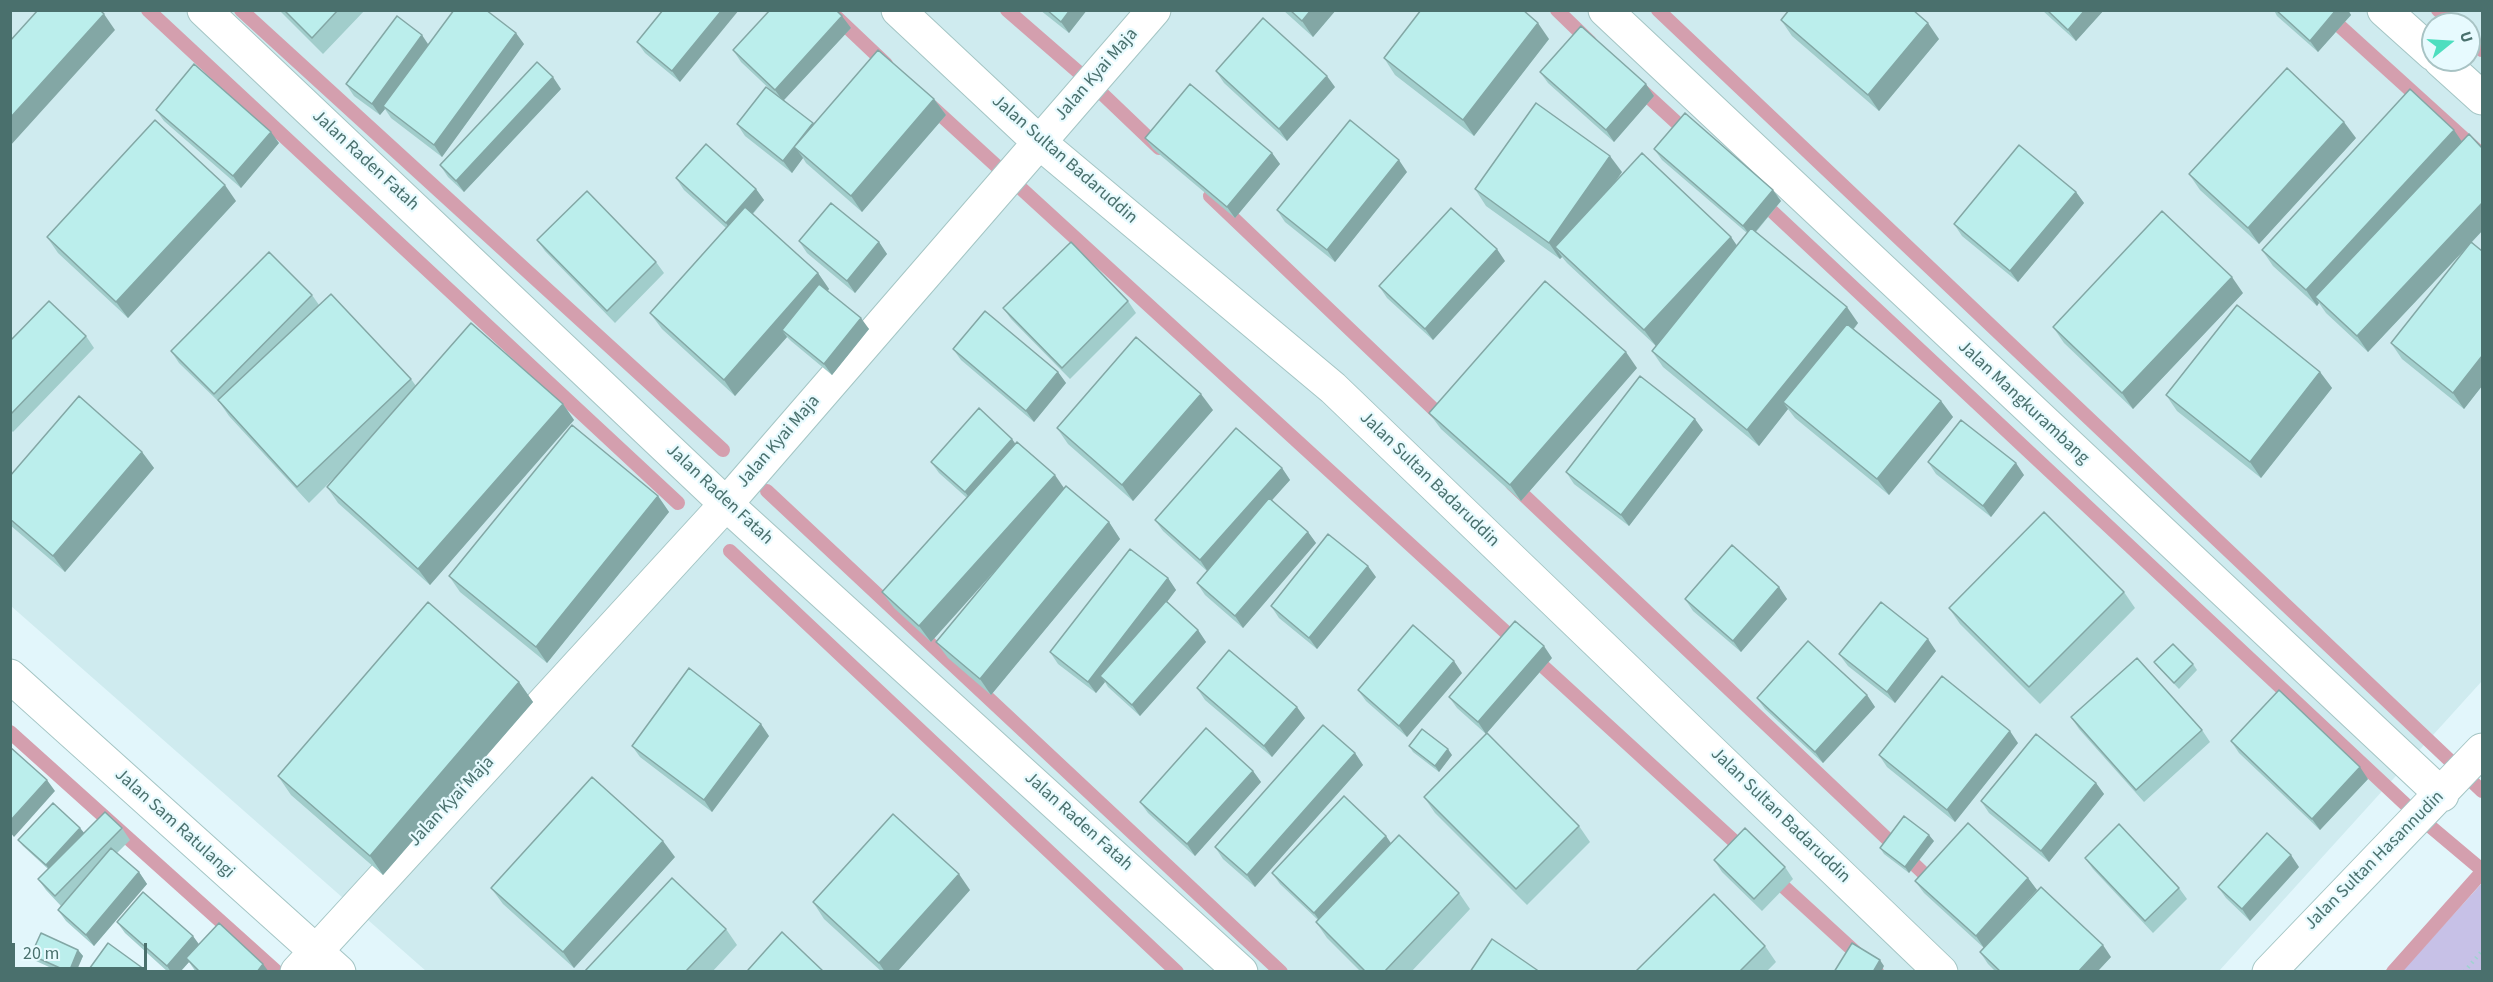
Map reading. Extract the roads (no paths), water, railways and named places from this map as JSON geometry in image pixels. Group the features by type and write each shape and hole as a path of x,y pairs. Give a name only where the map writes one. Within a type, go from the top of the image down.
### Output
{"street":[{"name":"Jalan Raden Fatah","path":"204,10 726,504 1241,972"},
{"name":"Jalan Sultan Badaruddin","path":"898,10 1039,142 1333,388 1941,972"},
{"name":"Jalan Kyai Maja","path":"317,965 726,504 1154,10"},
{"name":"Jalan Mangkurambang","path":"1605,10 2442,795"},
{"path":"2384,10 2421,43"},
{"path":"2453,72 2482,98"},
{"name":"Jalan Sam Ratulangi","path":"10,676 317,965"},
{"name":"Jalan Sultan Hasannudin","path":"2269,972 2306,930 2442,795 2482,750"}],"waterway":[{"path":"148,10 678,503"},
{"path":"241,10 723,450"},
{"path":"829,10 886,64"},
{"path":"1007,10 1091,83 1159,148"},
{"path":"1557,10 1590,42"},
{"path":"1658,10 2482,791"},
{"path":"2322,10 2482,155"},
{"path":"1639,88 1689,134"},
{"path":"931,106 1747,853"},
{"path":"1210,196 1446,421"},
{"path":"1760,200 2419,817 2482,870"},
{"path":"1512,484 1936,885"},
{"path":"767,491 1281,972"},
{"path":"730,551 1177,972"},
{"path":"10,732 277,972"},
{"path":"2393,972 2482,872"},
{"path":"1772,876 1877,972"}]}
